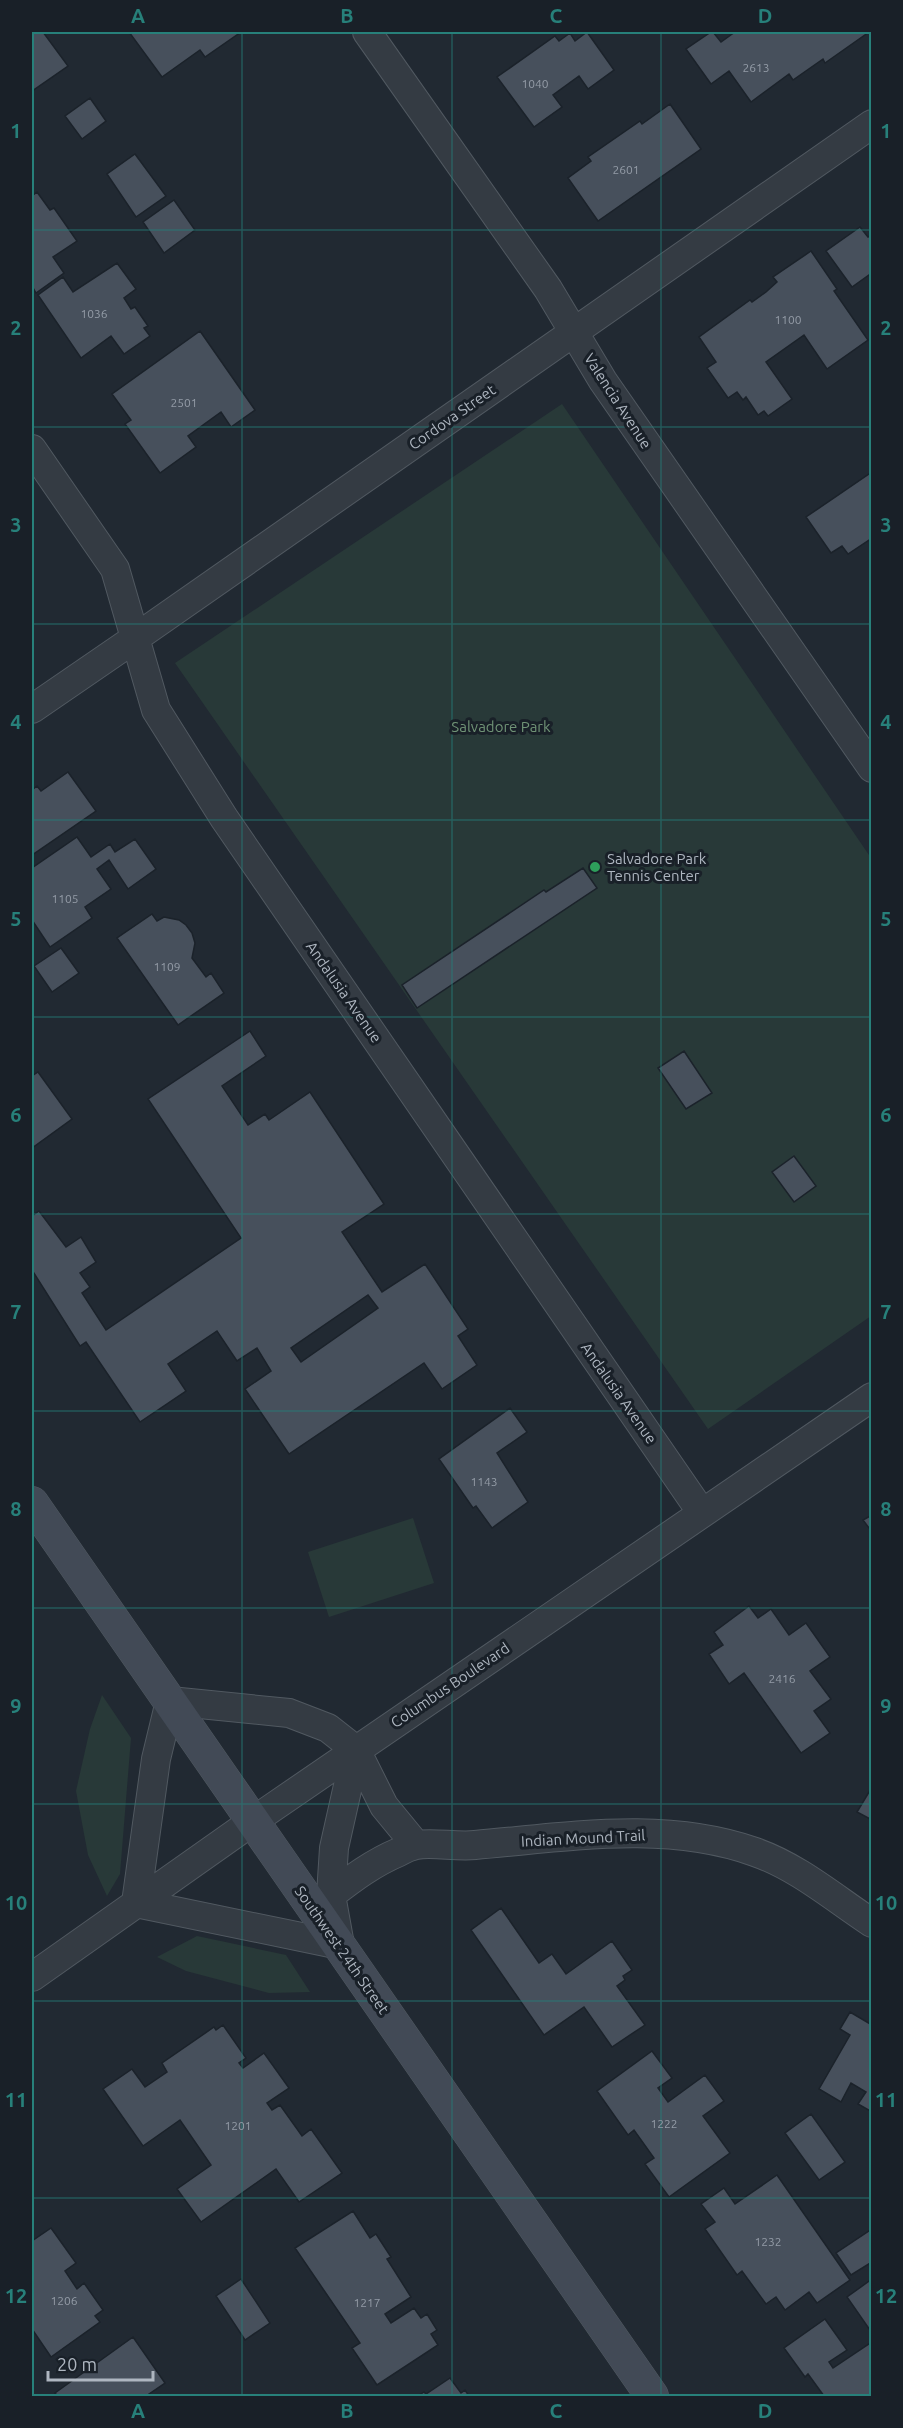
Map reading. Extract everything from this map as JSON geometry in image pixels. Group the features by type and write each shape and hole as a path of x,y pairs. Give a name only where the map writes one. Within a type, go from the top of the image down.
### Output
{"street":[{"name":"Valencia Avenue","path":"367,32 548,289 603,381 872,768"},
{"name":"Cordova Street","path":"32,709 872,124"},
{"name":"Andalusia Avenue","path":"32,449 115,569 156,710 224,818 702,1513"},
{"name":"Columbus Boulevard","path":"32,1977 253,1821 872,1396"},
{"name":"Southwest 24th Street","path":"32,1503 652,2397"},
{"path":"356,1750 334,1848 331,1896 340,1945 136,1903 156,1759 170,1701 289,1713 328,1728 356,1750 384,1806 416,1845"},
{"name":"Indian Mound Trail","path":"331,1896 374,1863 416,1845 471,1845 612,1833 692,1836 724,1842 757,1852 785,1865 872,1923"}],"green space":[{"name":"Salvadore Park","path":"562,404 871,858 871,1316 708,1429 175,663"},
{"path":"413,1518 434,1583 329,1617 308,1552"},
{"path":"102,1695 131,1738 120,1874 107,1896 88,1855 76,1791 90,1729"},
{"path":"197,1936 286,1955 310,1992 269,1993 186,1971 157,1957"}],"building":[{"path":"32,32 43,32 68,66 32,91"},
{"path":"129,32 241,32 205,57 200,50 162,77"},
{"path":"587,32 614,70 588,89 579,76 553,95 562,107 534,127 497,77 555,36 559,41 570,33 575,41"},
{"path":"711,32 721,42 735,32 869,32 825,63 823,59 793,80 789,74 751,102 729,71 711,84 686,49"},
{"path":"90,98 106,121 82,139 65,116"},
{"path":"670,104 701,149 598,221 568,178 591,161 588,157 640,121 642,124"},
{"path":"135,154 166,196 136,217 107,174"},
{"path":"37,192 50,210 54,208 77,241 53,257 64,273 36,293 32,286 32,196"},
{"path":"174,200 195,230 164,253 143,222"},
{"path":"860,227 868,237 872,235 872,278 869,275 852,287 826,251"},
{"path":"811,251 837,289 834,291 868,340 827,369 804,335 766,362 792,399 768,416 764,411 758,415 746,397 743,400 737,392 728,398 707,368 716,362 699,337 750,300 752,302 766,292 777,282 773,277"},
{"path":"117,263 136,289 124,298 131,309 135,307 148,326 144,328 150,336 124,354 111,336 81,358 38,295 63,277 73,292"},
{"path":"200,331 255,410 231,427 221,412 188,436 196,447 160,473 125,424 131,420 112,394"},
{"path":"872,472 872,538 848,554 842,546 831,553 806,517"},
{"path":"68,772 96,811 32,855 32,790 37,786 41,791"},
{"path":"77,837 91,857 110,844 115,852 135,839 156,869 128,889 109,860 97,869 111,889 85,907 92,918 50,947 32,920 32,868"},
{"path":"583,868 597,888 417,1008 402,985 544,890 546,892"},
{"path":"152,914 157,921 164,917 179,920 186,925 195,943 192,958 206,977 211,973 224,993 178,1025 117,938"},
{"path":"61,948 79,973 52,992 34,966"},
{"path":"250,1031 266,1056 222,1086 248,1125 265,1114 269,1120 310,1092 384,1204 342,1232 382,1292 425,1264 468,1329 458,1336 477,1365 442,1389 424,1363 289,1454 245,1389 271,1371 257,1348 237,1361 217,1331 168,1364 186,1391 140,1422 86,1342 80,1346 32,1270 32,1216 39,1211 66,1247 81,1237 96,1262 80,1273 90,1287 82,1293 106,1330 241,1238 148,1099","holes":["368,1295 378,1308 301,1362 291,1348"]},
{"path":"684,1051 712,1093 686,1109 658,1068"},
{"path":"38,1072 72,1119 32,1148 32,1076"},
{"path":"794,1156 816,1186 794,1202 772,1172"},
{"path":"510,1408 527,1432 497,1453 528,1502 492,1528 476,1506 473,1508 439,1459"},
{"path":"872,1515 872,1532 863,1520"},
{"path":"749,1606 758,1618 771,1609 789,1635 806,1623 830,1657 810,1671 831,1699 814,1711 830,1733 801,1753 744,1673 729,1684 709,1654 723,1645 714,1632"},
{"path":"872,1787 872,1820 857,1812"},
{"path":"501,1908 539,1963 552,1954 566,1974 612,1941 632,1970 623,1976 625,1980 617,1986 645,2025 612,2047 584,2007 544,2035 471,1930"},
{"path":"850,2012 872,2025 872,2112 858,2104 866,2092 851,2083 841,2102 819,2089 850,2035 840,2029"},
{"path":"223,2025 246,2058 239,2063 243,2068 264,2053 289,2088 267,2103 272,2110 280,2105 302,2136 311,2129 342,2173 299,2202 276,2169 201,2222 177,2189 211,2165 180,2120 143,2146 103,2089 132,2069 145,2087 167,2072 162,2063 214,2027 216,2030"},
{"path":"652,2051 672,2078 658,2088 668,2102 705,2075 724,2101 703,2116 730,2153 669,2197 645,2164 654,2158 634,2130 628,2135 597,2091"},
{"path":"811,2114 845,2162 819,2180 785,2133"},
{"path":"777,2175 850,2280 817,2303 809,2292 785,2310 776,2297 766,2304 742,2271 737,2275 705,2229 715,2222 701,2204 724,2188 735,2204"},
{"path":"353,2211 370,2238 376,2234 391,2257 387,2259 411,2297 385,2314 391,2323 414,2308 421,2318 427,2314 437,2330 431,2334 438,2345 377,2385 352,2348 360,2343 295,2248"},
{"path":"51,2228 76,2263 65,2271 77,2289 84,2283 103,2310 95,2316 100,2322 51,2357 32,2329 32,2241"},
{"path":"872,2229 872,2262 851,2275 836,2253"},
{"path":"241,2279 270,2323 245,2340 216,2296"},
{"path":"872,2279 872,2333 847,2297"},
{"path":"825,2319 847,2350 829,2362 833,2368 872,2342 872,2396 824,2396 808,2374 805,2377 784,2348"},
{"path":"133,2337 165,2383 146,2396 58,2396 55,2393"},
{"path":"450,2378 461,2393 465,2390 469,2396 418,2396 424,2392 426,2394"}],"place":[{"name":"Salvadore Park Tennis Center","path":"595,867"}]}
